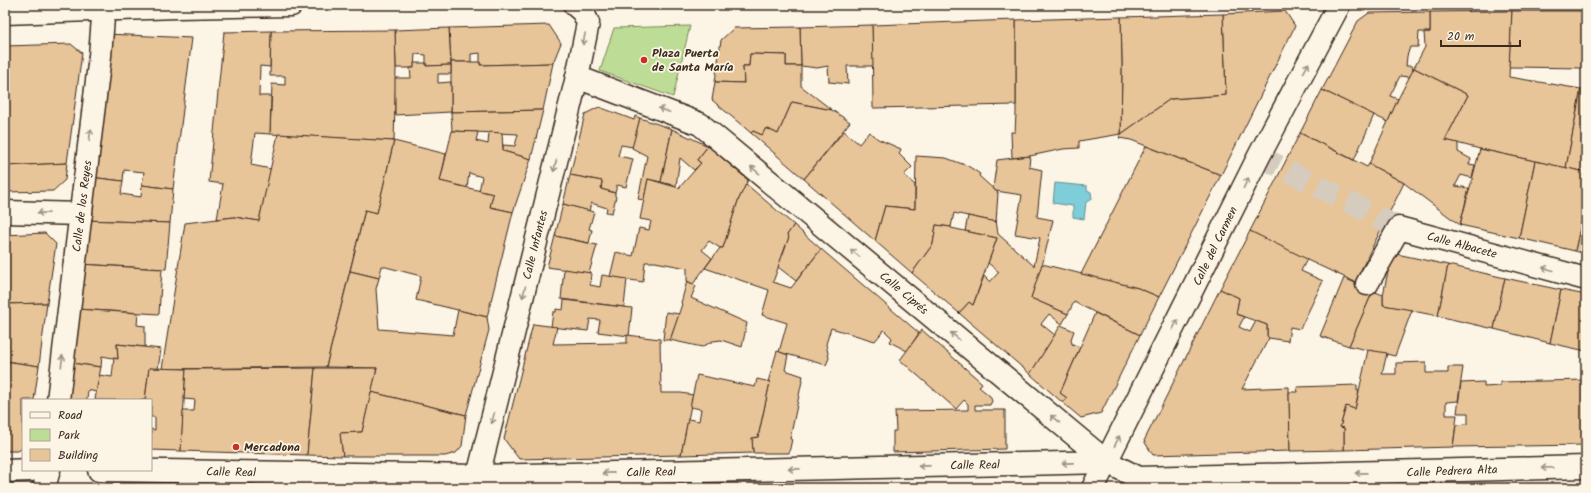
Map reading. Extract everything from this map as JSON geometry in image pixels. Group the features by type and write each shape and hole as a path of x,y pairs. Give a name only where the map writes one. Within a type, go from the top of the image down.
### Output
{"main road":[{"path":"5,13 104,8 291,5"},
{"name":"Calle Infantes","path":"477,482 577,77 588,23 583,12 575,5"},
{"name":"Calle del Carmen","path":"1093,488 1259,156 1339,5"},
{"name":"Calle de los Reyes","path":"58,399 100,56 104,8"},
{"name":"Calle Ciprés","path":"577,77 700,124 1107,462"},
{"path":"5,212 80,214"},
{"name":"Calle Albacete","path":"1367,284 1399,228 1586,279"},
{"name":"Calle Pedrera Alta","path":"1107,462 1138,478 1385,480 1586,467"},
{"name":"Calle Real","path":"130,471 477,482 1107,462"},
{"path":"5,471 22,470"},
{"path":"44,488 49,471"}],"green space":[{"path":"690,26 673,97 600,71 614,28"}],"water":[{"path":"1055,183 1087,186 1087,190 1091,192 1092,199 1086,202 1084,219 1073,217 1073,206 1053,203"}],"building":[{"path":"1285,11 1295,26 1221,175 1131,140 1119,138 1121,134 1170,99 1226,95 1223,14"},
{"path":"1512,11 1509,77 1581,89 1566,168 1445,140 1468,95 1414,68 1425,47 1424,32 1430,32 1430,12"},
{"path":"1512,11 1586,11 1586,68 1509,67"},
{"path":"1430,12 1430,32 1419,32 1418,47 1410,47 1407,56 1406,66 1412,66 1413,72 1409,77 1400,76 1390,96 1398,99 1388,122 1322,90 1358,21 1369,13"},
{"path":"1223,14 1226,95 1170,99 1121,134 1121,17"},
{"path":"1121,17 1121,134 1079,141 1079,148 1063,149 1012,158 1011,132 1015,132 1016,113 1016,20"},
{"path":"1016,20 1016,105 873,108 872,25"},
{"path":"549,25 561,43 553,63 480,65 480,53 471,54 471,62 451,62 449,28"},
{"path":"872,25 873,66 847,66 848,84 829,82 828,66 817,68 801,66 800,27"},
{"path":"800,27 801,66 786,66 786,55 750,54 749,66 743,66 744,83 715,82 721,40 734,28"},
{"path":"449,28 451,65 426,66 426,55 415,54 414,68 396,68 395,30"},
{"path":"395,30 396,68 394,141 270,134 272,84 285,85 285,76 270,76 271,31"},
{"path":"271,31 270,67 260,66 259,96 271,96 270,134 255,133 251,165 271,169 259,221 234,217 217,219 223,184 209,182 224,32"},
{"path":"107,34 192,38 173,189 142,185 144,172 124,170 123,181 90,177"},
{"path":"71,44 82,53 67,163 5,166 5,46"},
{"path":"750,54 786,55 786,66 801,66 801,86 832,110 792,102 778,134 766,128 762,135 753,131 751,133 712,100 715,82 744,83 743,66 749,66"},
{"path":"451,62 480,62 480,65 553,63 543,110 451,112"},
{"path":"414,63 426,63 426,66 451,65 451,74 438,74 438,83 451,82 451,112 395,115 395,78 411,78 410,68 414,68"},
{"path":"1414,68 1468,95 1445,140 1458,143 1458,152 1471,159 1469,164 1475,165 1472,178 1461,175 1455,186 1469,188 1460,225 1404,183 1369,164 1398,99"},
{"path":"1586,83 1586,172 1566,168 1581,89 1584,90"},
{"path":"1322,90 1374,115 1354,160 1300,133"},
{"path":"792,102 832,110 850,122 804,179 751,133 753,131 762,135 766,128 778,134"},
{"path":"599,107 634,120 635,116 640,118 633,147 621,145 618,156 633,159 626,187 617,185 615,193 601,189 602,181 570,175 585,114"},
{"path":"543,110 531,159 503,151 503,145 515,146 518,134 452,131 451,112"},
{"path":"640,118 672,129 661,182 648,179 644,200 638,199 647,156 632,148"},
{"path":"672,129 708,146 697,160 701,163 694,170 680,158 676,186 661,182"},
{"path":"452,131 478,132 476,141 488,144 489,132 502,133 503,151 531,159 513,212 490,207 493,194 479,191 482,177 469,173 467,188 440,181"},
{"path":"844,131 859,144 869,132 878,139 901,149 899,154 912,167 904,175 915,185 915,209 885,206 875,241 804,179"},
{"path":"1300,133 1367,167 1369,164 1404,183 1355,282 1281,248 1250,231"},
{"path":"278,134 394,141 377,213 365,210 326,367 162,369 185,223 234,217 259,221"},
{"path":"394,141 446,154 440,181 493,194 490,207 513,212 487,317 416,300 421,276 382,266 379,278 350,271 365,210 377,213"},
{"path":"708,146 748,180 738,201 723,248 720,248 709,241 702,250 712,258 693,284 687,281 687,268 655,262 645,262 643,282 610,277 616,252 633,256 639,228 649,230 651,221 640,219 648,179 679,188 701,163 697,160"},
{"path":"1146,146 1221,175 1159,297 1138,288 1081,274"},
{"path":"1480,149 1535,161 1519,238 1460,225"},
{"path":"916,156 946,158 968,166 980,174 979,176 998,193 996,222 954,213 951,227 936,225 933,244 912,273 875,241 885,206 915,209"},
{"path":"1030,156 1029,167 1042,170 1037,217 1053,220 1042,266 1031,298 1068,314 1062,324 1049,314 1041,324 1055,335 1030,374 959,313 969,302 973,305 984,276 990,282 999,272 988,263 997,238 965,231 968,216 996,222 996,220 998,234 1034,266 1040,238 1015,234 1022,195 996,191 993,188 997,160"},
{"path":"1535,161 1586,172 1586,201 1575,251 1519,238"},
{"path":"67,163 65,180 53,191 5,192 5,166"},
{"path":"570,175 602,181 601,189 615,193 616,197 612,213 606,212 607,208 591,203 589,211 563,204"},
{"path":"90,177 123,181 121,194 141,197 142,185 173,189 170,223 84,220"},
{"path":"746,184 794,225 787,235 789,237 773,282 791,288 821,249 919,333 907,351 890,342 892,338 884,330 875,341 831,328 826,344 829,358 826,365 779,352 787,323 762,315 769,290 705,268 720,248 723,248 738,201"},
{"path":"1586,201 1586,254 1575,251"},
{"path":"563,204 594,212 589,229 592,230 589,243 555,236"},
{"path":"84,220 170,223 166,269 80,264"},
{"path":"794,225 821,249 796,281 778,267 789,237 787,235"},
{"path":"936,225 997,238 973,305 969,302 959,313 912,273 933,244"},
{"path":"1250,231 1307,259 1301,271 1323,281 1300,329 1290,327 1288,341 1269,338 1267,336 1267,325 1236,314 1239,298 1220,289"},
{"path":"45,233 56,244 47,303 5,304 5,235"},
{"path":"555,236 597,245 589,273 547,267"},
{"path":"1392,253 1448,265 1438,316 1383,305 1383,295"},
{"path":"80,264 162,269 159,314 76,309"},
{"path":"1042,264 1138,288 1159,297 1140,335 1074,302 1068,314 1031,298"},
{"path":"1448,265 1505,278 1494,329 1438,316"},
{"path":"564,269 591,273 590,285 600,287 602,275 627,279 624,307 561,299"},
{"path":"350,271 379,278 376,289 379,329 453,335 458,310 487,317 489,330 466,415 371,392 377,368 326,367"},
{"path":"1344,278 1373,291 1349,346 1320,336"},
{"path":"1505,278 1561,290 1550,343 1494,329"},
{"path":"687,281 696,286 691,298 747,323 742,347 721,340 713,341 702,347 670,340 682,304"},
{"path":"1220,289 1239,298 1236,314 1244,317 1239,327 1250,332 1256,321 1267,325 1267,336 1269,338 1242,389 1289,387 1290,451 1153,455 1144,441"},
{"path":"1561,290 1586,295 1586,351 1550,343"},
{"path":"1373,291 1383,295 1383,305 1412,310 1395,356 1349,346"},
{"path":"564,300 632,308 629,336 598,332 600,320 590,319 588,331 551,327 553,312 556,312 556,309 563,310"},
{"path":"47,303 39,366 5,361 5,304"},
{"path":"76,309 138,313 137,325 145,326 145,347 117,344 118,359 102,356 101,367 71,363"},
{"path":"666,312 679,314 670,340 663,340"},
{"path":"1095,313 1140,335 1101,413 1081,418 1063,403 1067,398 1060,393"},
{"path":"533,324 557,327 553,344 627,343 627,335 660,339 661,393 681,393 693,395 681,455 519,459 504,439"},
{"path":"1061,325 1074,331 1071,339 1072,344 1080,347 1060,393 1067,398 1063,403 1030,374"},
{"path":"922,330 982,383 979,387 990,396 992,401 990,405 975,405 975,410 1005,410 1005,449 893,452 893,431 896,431 895,411 968,410 968,404 964,400 956,409 900,360"},
{"path":"117,344 161,349 158,369 149,368 145,399 95,399 99,375 112,377 114,358 118,359"},
{"path":"1368,350 1387,353 1382,374 1396,374 1396,363 1426,362 1426,373 1448,373 1448,367 1463,367 1458,401 1446,402 1446,415 1457,415 1453,447 1344,450 1344,428 1340,427 1346,406 1355,409"},
{"path":"777,351 788,355 785,370 803,376 790,439 792,439 789,453 753,453 752,438 758,437 770,382 768,382"},
{"path":"5,361 39,366 34,399 22,399 22,449 18,451 5,451"},
{"path":"71,363 101,367 96,392 88,390 87,399 66,399"},
{"path":"149,368 186,369 181,451 152,450 152,429 155,430 155,417 152,417 152,399 145,399"},
{"path":"315,368 307,455 181,451 183,411 194,411 195,400 184,399 186,369"},
{"path":"315,368 377,368 362,432 340,433 343,456 307,455"},
{"path":"697,375 755,387 757,379 770,382 758,437 752,438 753,453 681,455 688,419 699,421 701,409 690,407"},
{"path":"1586,380 1586,445 1453,447 1456,425 1468,424 1468,413 1457,413 1461,383 1484,382 1484,387 1500,386 1500,382"},
{"path":"1357,385 1357,391 1359,391 1355,409 1346,406 1340,427 1344,428 1344,450 1290,451 1289,392 1298,392 1297,387"},
{"path":"371,392 466,415 462,446 456,453 445,456 343,456 340,433 362,432"}],"tunnel":[{"path":"1259,156 1399,228"}],"place":[{"name":"Plaza Puerta de Santa María","path":"644,60"},
{"name":"Mercadona","path":"236,447"}]}
